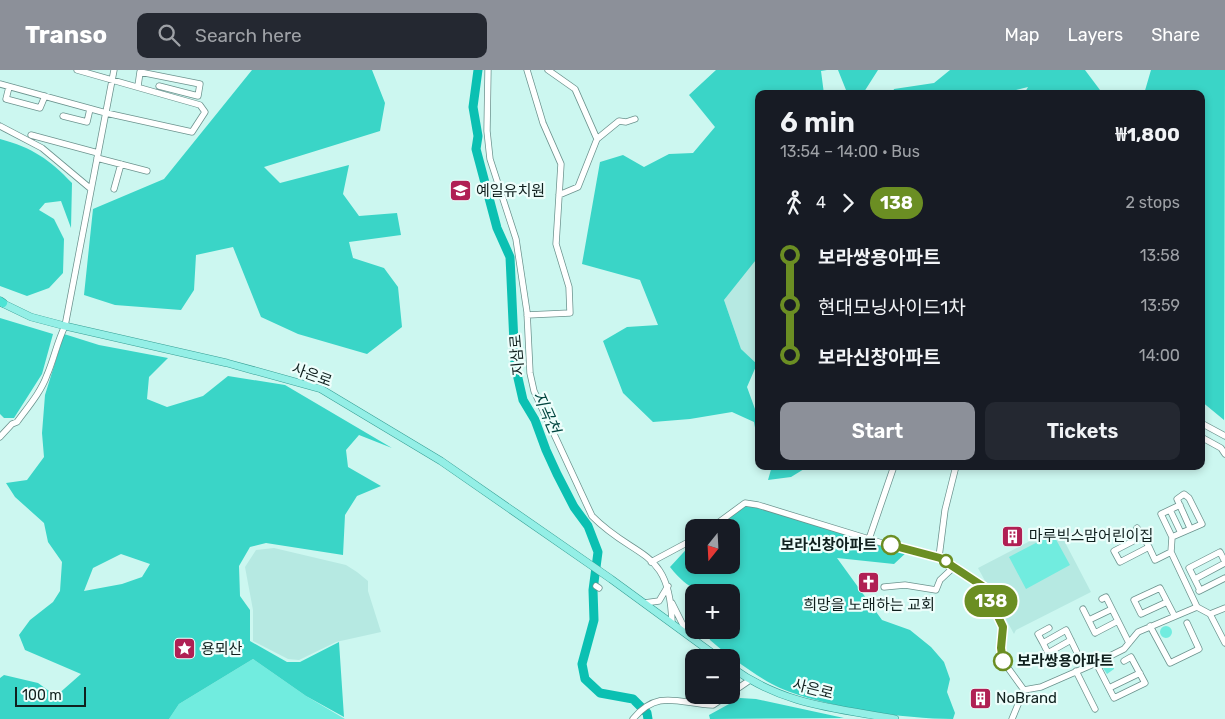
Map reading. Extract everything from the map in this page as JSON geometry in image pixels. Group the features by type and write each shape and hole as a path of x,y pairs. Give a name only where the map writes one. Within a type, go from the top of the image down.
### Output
{"main road":[{"name":"사은로","path":"1,302 31,317 227,363 321,389 441,461 644,603"},
{"path":"644,603 685,633"},
{"path":"693,639 707,649"},
{"name":"사은로","path":"740,673 750,680 788,698 895,719"}],"street":[{"path":"0,84 106,113 192,132 205,112 200,105 76,70"},
{"path":"0,437 12,424 18,422 37,394 47,376 56,344 65,326 114,70"},
{"name":"지삼로","path":"488,70 487,131 490,160 516,239 527,315 528,354 534,391 592,516 607,532 640,550 662,572 672,603 672,624"},
{"path":"527,70 543,123 561,164 556,244 569,287 570,313 527,315"},
{"path":"548,70 575,89 597,139"},
{"path":"138,86 140,72 200,84 198,96 159,86"},
{"path":"9,87 6,99 40,108 44,96"},
{"path":"63,116 88,122 90,109"},
{"path":"559,195 578,187 597,139 619,121 626,122 636,119"},
{"path":"0,126 42,148 91,189"},
{"path":"31,135 147,171"},
{"path":"114,189 121,164"},
{"path":"1205,425 1225,437 1221,448"},
{"path":"1205,439 1221,448 1225,454"},
{"path":"869,539 893,470"},
{"path":"940,558 944,510 955,470"},
{"path":"1172,537 1202,524 1189,498 1184,494 1177,499 1190,528"},
{"path":"723,519 745,503 940,558 955,566 984,587 1003,627 1001,648 1003,661 1024,690"},
{"path":"1180,505 1161,514 1172,537 1171,552 1198,607 1210,614 1225,643"},
{"path":"1170,510 1181,533"},
{"path":"1137,528 1156,560 1171,552"},
{"path":"1143,536 1114,551 1120,562 1149,548"},
{"path":"651,562 685,544"},
{"path":"1194,579 1225,563 1220,552 1189,568 1194,579 1200,590"},
{"path":"884,587 905,585 936,590 940,580 955,566"},
{"path":"1193,595 1225,578"},
{"path":"644,603 659,601 668,586"},
{"path":"1167,602 1141,614 1134,600 1160,588 1174,615"},
{"path":"1102,599 1106,597 1129,643"},
{"path":"672,603 685,629"},
{"path":"1024,690 1041,687 1096,663 1124,649 1138,632 1174,615 1198,607"},
{"path":"1210,614 1225,608"},
{"path":"1084,609 1095,633 1118,621"},
{"path":"1089,620 1112,609"},
{"path":"1150,626 1170,663 1199,648 1187,623"},
{"path":"1049,628 1038,634 1048,652 1071,640"},
{"path":"1043,643 1066,630 1084,668"},
{"path":"1096,663 1114,698 1145,683 1131,657 1124,661"},
{"path":"1076,671 1095,709"},
{"path":"1109,688 1140,673"},
{"path":"740,687 750,680"},
{"path":"1012,719 1024,690"},
{"path":"633,719 646,706 667,698 685,701"}],"shaded area":[{"path":"252,70 372,70 385,103 380,131 264,167 280,183 349,165 343,194 359,216 397,213 401,235 349,242 353,258 384,268 398,287 402,327 367,354 298,334 261,317 233,247 196,255 194,290 181,310 115,305 84,295 93,209 164,179"},
{"path":"716,70 827,70 821,71 823,90 755,90 755,261 724,300 741,349 755,362 755,369 747,387 755,409 755,428 754,422 732,412 690,419 653,422 623,393 603,341 627,327 658,325 640,280 582,264 600,162 623,155 644,167 669,154 693,153 715,127 689,95"},
{"path":"838,70 878,70 865,90 846,90"},
{"path":"950,70 1085,70 1100,90 1026,90 1028,87 1016,90 894,90 934,83"},
{"path":"1151,70 1225,70 1224,420 1205,404 1205,90 1145,90"},
{"path":"0,139 22,146 40,155 56,167 72,183 71,228 61,201 45,203 39,210 54,219 64,239 63,273 49,288 27,296 0,286"},
{"path":"755,259 755,362 741,349 724,300"},
{"path":"0,318 53,334 42,374 14,418 4,418 0,414"},
{"path":"64,334 99,345 168,358 149,377 147,399 167,407 203,396 228,376 285,385 392,448 359,435 346,450 348,467 381,486 357,496 345,515 343,555 266,543 250,547 239,566 240,596 250,610 250,641 287,662 300,662 339,642 344,717 306,696 253,659 179,704 169,719 0,719 0,678 4,675 38,683 56,696 81,674 25,650 19,635 30,620 53,602 60,591 62,562 48,542 44,523 15,497 6,483 27,480 44,457 42,433 45,395","holes":["121,554 150,564 142,577 122,584 84,591 93,568"]},
{"path":"771,470 802,470 791,477 768,480"},
{"path":"745,503 908,551 894,564 837,558 882,620 910,630 931,647 944,662 950,679 947,692 955,713 953,719 911,717 865,711 798,695 763,679 740,663 740,649 721,649 710,640 740,639 740,584 688,584 670,567 685,551 685,574 740,574 740,519 722,519"},
{"path":"1057,527 1091,592 1016,630 1014,634 978,568"},
{"path":"1053,534 1070,565 1026,589 1009,557"},
{"path":"274,548 346,565 357,572 368,581 368,591 381,632 336,642 299,660 288,659 253,641 253,610 245,567 256,550"},
{"path":"1164,626 1168,626 1172,632 1168,638 1164,638 1160,634 1160,630"},
{"path":"253,659 306,696 345,719 169,719 179,704"},
{"path":"1113,659 1114,669 1107,674 1101,665"},
{"path":"740,698 756,699 844,718 710,719 709,715 729,704 740,704"}],"waterway":[{"name":"지곡천","path":"478,70 473,107 478,136 476,149 497,228 510,257 515,365 523,400 535,420 546,450 574,507 588,526 598,552 593,590 594,620 582,664 585,679 600,693 633,699 647,713 648,719"}],"bus line":[{"name":"138","path":"891,545 940,558 955,566 984,587 1003,627 1001,648 1003,661"}],"place":[{"name":"예일유치원","path":"460,191"},
{"name":"마루빅스맘어린이집","path":"1013,536"},
{"name":"보라신창아파트","path":"891,545"},
{"name":"희망을 노래하는 교회","path":"869,582"},
{"name":"용뫼산","path":"185,649"},
{"name":"보라쌍용아파트","path":"1003,661"},
{"name":"NoBrand","path":"980,698"}]}
